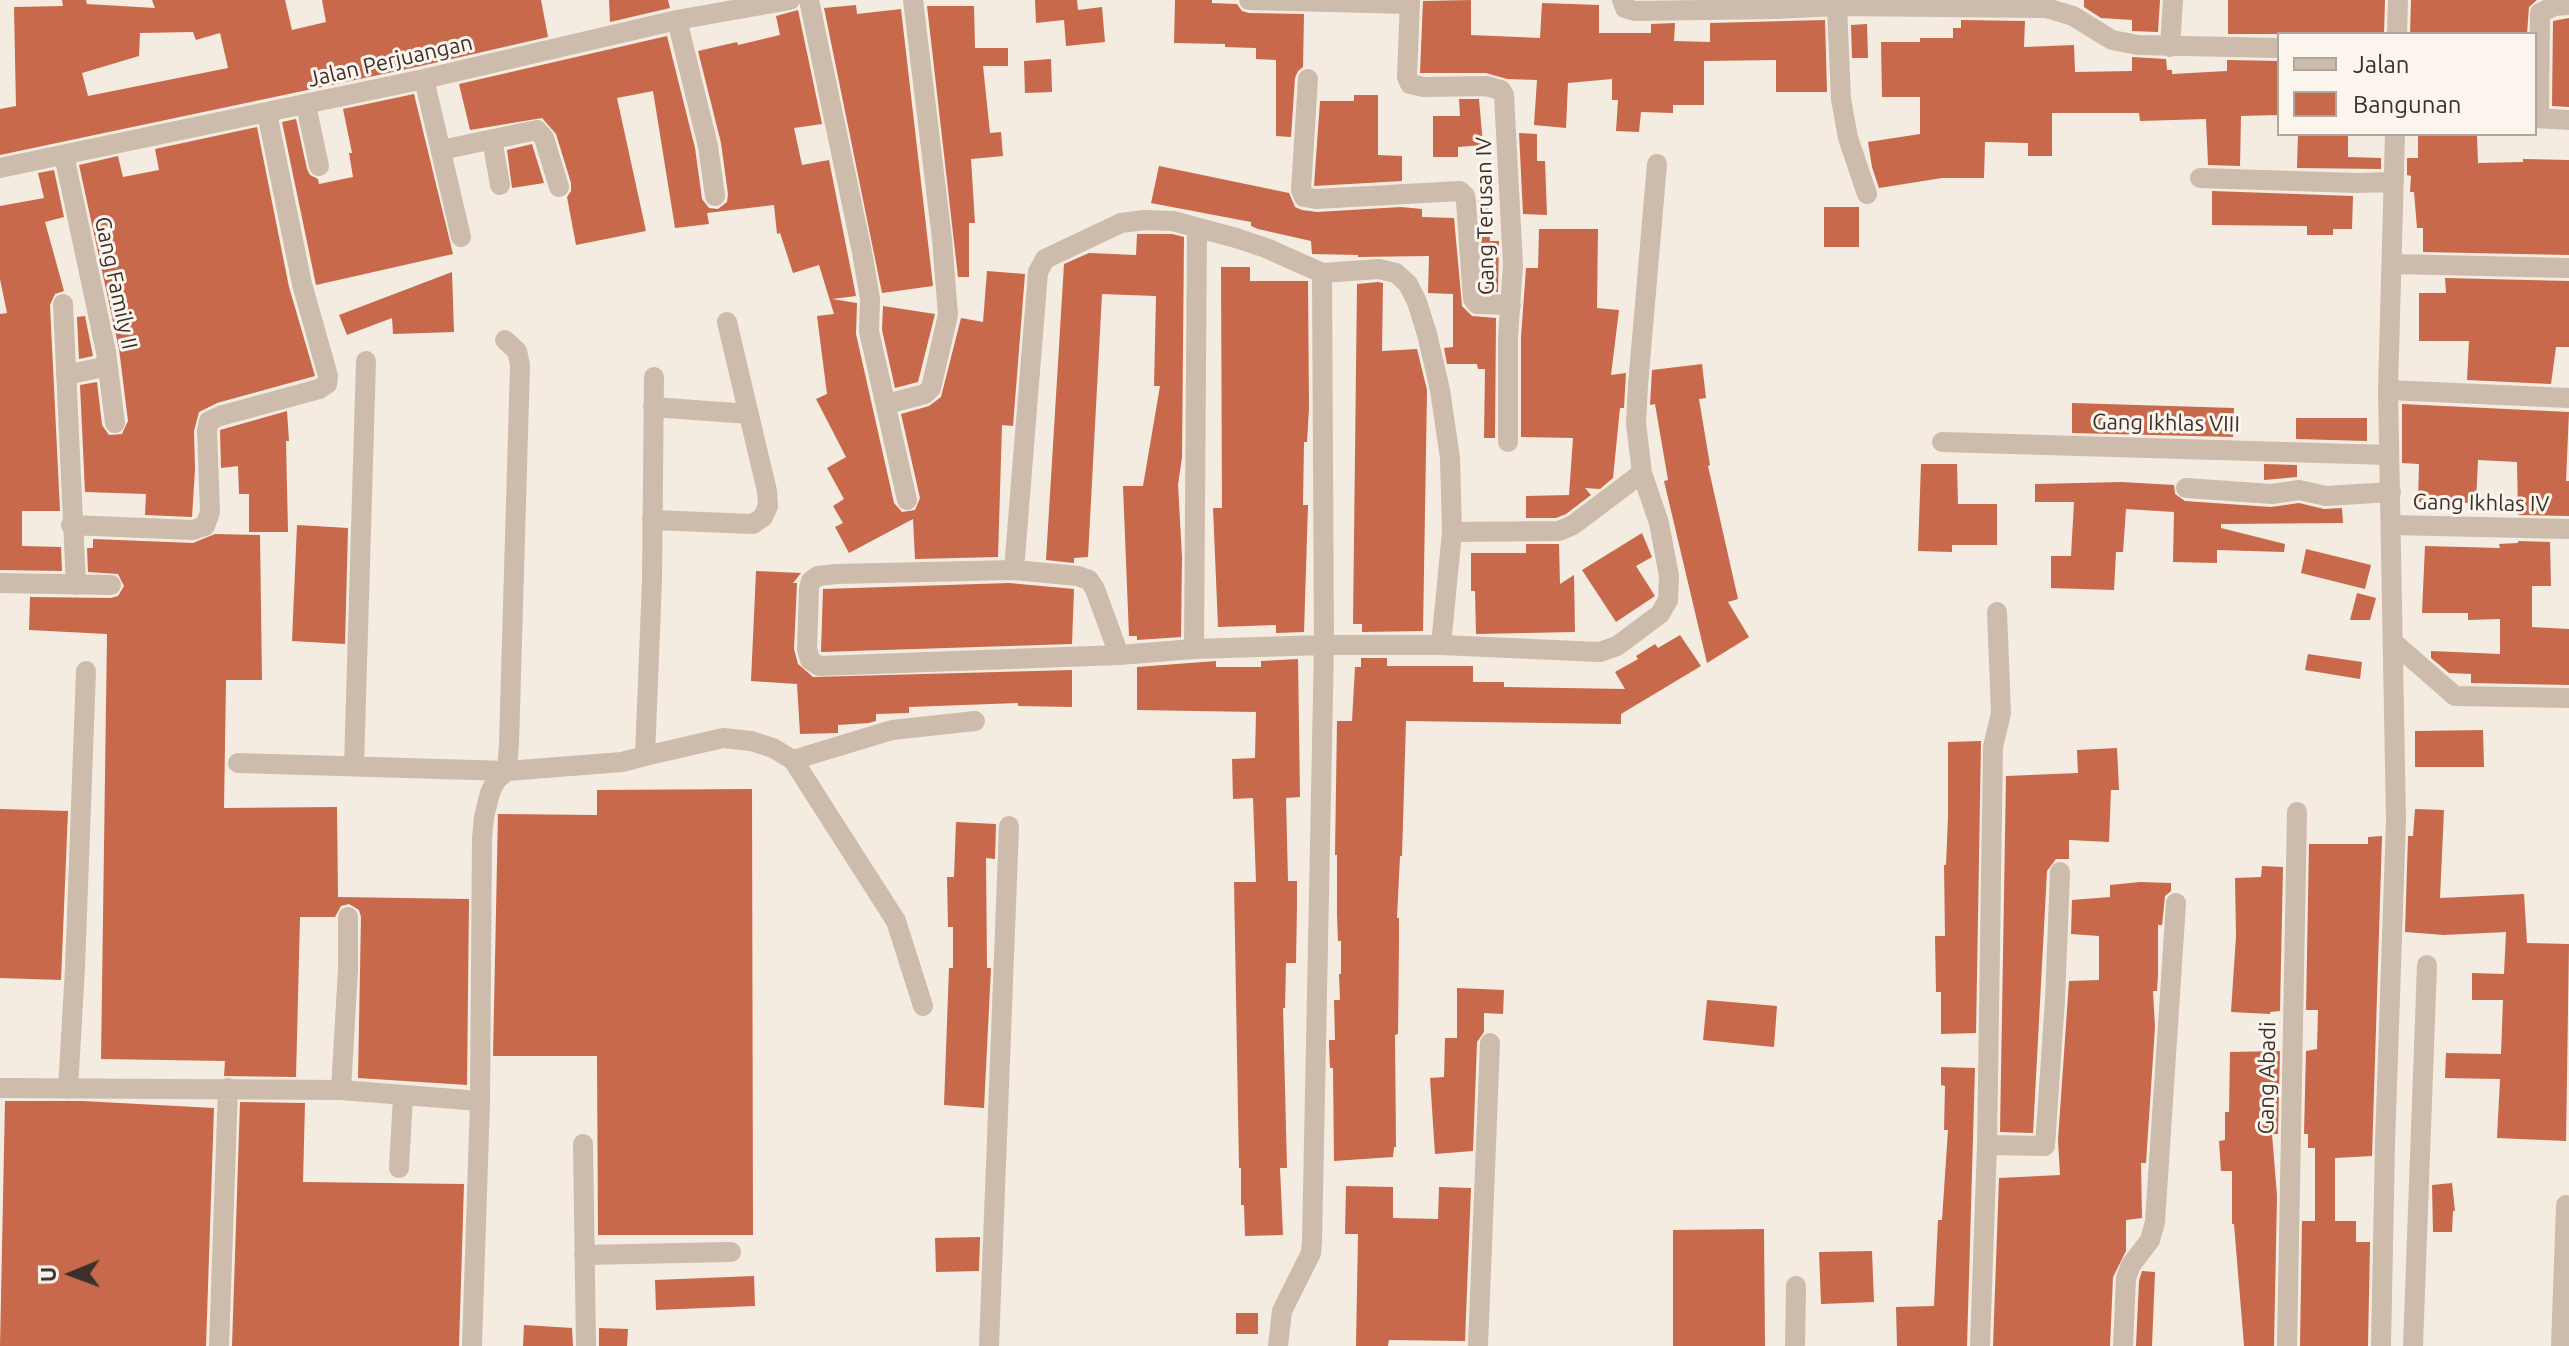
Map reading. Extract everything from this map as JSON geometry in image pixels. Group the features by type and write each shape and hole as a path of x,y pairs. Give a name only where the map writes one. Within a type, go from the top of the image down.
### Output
{"street":[{"name":"Jalan Perjuangan","path":"0,168 306,105 677,20 790,0"},
{"path":"809,0 862,252 870,299 869,331 907,500"},
{"path":"887,404 925,394 931,388 948,315 942,239 913,0"},
{"path":"1249,0 1410,2"},
{"path":"1622,0 1629,11 1774,5 2046,8 2073,16 2112,40 2170,47 2277,48"},
{"path":"2170,47 2173,0"},
{"path":"2397,32 2398,0"},
{"name":"Gang Terusan IV","path":"1410,2 1407,77 1410,84 1415,87 1486,86 1497,88 1504,95 1513,265 1508,442"},
{"path":"2569,5 2554,6 2540,13 2537,118 2569,120"},
{"path":"1837,6 1841,99 1848,138 1867,194"},
{"path":"677,20 708,146 715,196"},
{"path":"424,79 461,237"},
{"path":"1308,79 1301,190 1304,197 1331,199 1460,191 1466,202 1473,299 1477,304 1511,305"},
{"path":"306,105 319,166"},
{"path":"71,525 193,530 205,526 210,512 209,421 327,384 328,376 302,284 267,113"},
{"path":"441,150 540,131 559,187"},
{"path":"2381,1346 2396,820 2388,390 2395,136"},
{"path":"492,139 500,185"},
{"name":"Gang Family II","path":"64,155 108,366 115,423"},
{"path":"1119,655 1095,589 1089,580 1078,576 1014,570 921,571 818,576 811,581 809,588 807,649 810,660 819,666 1119,655 1324,645 1441,645 1600,652 1617,646 1660,614 1668,600 1669,576 1659,523 1642,473 1636,423 1657,164"},
{"path":"2200,178 2392,182"},
{"path":"1014,570 1040,264 1051,255 1121,223 1173,221 1266,248 1322,273 1379,269 1396,273 1408,284 1417,302 1440,390 1450,458 1452,532 1441,645"},
{"path":"1194,649 1197,228"},
{"path":"2393,264 2569,268"},
{"path":"1278,1346 1282,1311 1311,1253 1312,1242 1324,645 1322,273"},
{"path":"63,304 76,585"},
{"path":"652,520 753,524 763,517 768,506 727,322"},
{"path":"472,1346 480,1101 484,817 496,780 507,771 520,365 517,351 505,340"},
{"path":"354,766 366,361"},
{"path":"66,375 108,366"},
{"path":"645,756 654,377"},
{"path":"2388,390 2569,398"},
{"path":"653,407 749,414"},
{"name":"Gang Ikhlas VIII","path":"1942,442 2389,455"},
{"path":"1452,532 1559,531 1573,525 1642,473"},
{"path":"2186,488 2272,494 2299,490 2326,496 2391,492"},
{"name":"Gang Ikhlas IV","path":"2392,525 2569,529"},
{"path":"0,583 111,585"},
{"path":"1980,1346 1987,1145 1993,747 2001,713 1997,612"},
{"path":"2393,642 2455,696 2569,698"},
{"path":"68,1089 86,671"},
{"path":"793,760 892,730 975,721"},
{"path":"238,763 507,771 622,762 723,738 773,748 793,760 896,921 923,1006"},
{"name":"Gang Abadi","path":"2287,1346 2297,812"},
{"path":"989,1346 1009,826"},
{"path":"1987,1145 2045,1146 2060,872"},
{"path":"2123,1346 2126,1278 2131,1265 2150,1240 2155,1222 2176,903"},
{"path":"341,1090 348,917"},
{"path":"2413,1346 2427,965"},
{"path":"1478,1346 1490,1043"},
{"path":"0,1088 341,1090 480,1101"},
{"path":"219,1346 228,1088"},
{"path":"399,1168 403,1096"},
{"path":"583,1144 586,1346"},
{"path":"2561,1346 2566,1205"},
{"path":"584,1255 731,1252"},
{"path":"1795,1346 1796,1286"}],"building":[{"path":"62,0 155,8 152,0 285,0 292,30 326,22 322,0 541,0 548,37 0,155 0,109 16,106 14,7 63,6","holes":["193,32 196,40 220,33 228,68 88,96 82,73 139,56 140,33"]},
{"path":"609,0 668,0 670,8 610,22"},
{"path":"1035,0 1077,0 1078,10 1102,7 1105,42 1066,46 1064,20 1036,23"},
{"path":"1175,0 1237,4 1242,11 1249,13 1304,14 1303,67 1295,78 1291,137 1276,136 1276,60 1256,59 1256,48 1174,43"},
{"path":"1471,0 1471,35 1540,38 1542,3 1599,5 1599,33 1651,33 1651,24 1675,23 1674,41 1710,42 1710,23 1825,20 1827,92 1776,92 1776,60 1704,61 1704,105 1673,105 1673,113 1641,112 1639,132 1616,131 1618,100 1612,100 1612,79 1568,83 1566,128 1534,125 1537,80 1507,79 1486,73 1420,73 1423,1"},
{"path":"2084,0 2160,0 2158,32 2132,31 2132,20 2101,18 2084,7"},
{"path":"2228,0 2385,0 2384,32 2228,34"},
{"path":"2411,0 2537,0 2529,7 2527,32 2410,32"},
{"path":"856,5 857,14 901,9 933,286 882,293 824,8"},
{"path":"927,6 974,6 975,48 1008,48 1008,66 983,66 990,133 1001,132 1003,156 971,159 975,223 969,223 969,277 958,277"},
{"path":"798,10 822,124 794,128 802,165 829,160 856,296 832,299 857,303 856,334 894,503 902,512 915,510 920,498 901,414 929,406 941,397 961,318 983,322 987,271 1025,274 1013,426 1002,425 998,557 915,559 913,519 849,553 835,527 843,523 833,506 844,499 827,468 846,457 816,399 827,394 817,316 834,314 819,265 793,273 780,233 777,234 774,205 707,213 709,224 675,228 653,91 617,98 646,231 576,245 567,197 571,183 556,134 542,118 470,130 459,84 667,36 695,148 702,199 709,208 718,209 727,202 728,194 721,143 698,51 780,35 776,16"},
{"path":"2569,18 2569,107 2552,106 2553,21"},
{"path":"1961,20 2025,21 2024,47 2074,45 2075,72 2132,71 2132,57 2166,59 2167,70 2172,70 2172,74 2227,71 2227,60 2277,61 2277,115 2241,116 2240,166 2208,165 2206,119 2140,121 2139,113 2052,113 2052,156 2028,156 2028,143 1985,142 1984,178 1942,178 1879,188 1868,142 1920,134 1920,97 1882,97 1881,42 1953,38 1953,28 1961,28"},
{"path":"1867,24 1868,58 1852,58 1851,25"},
{"path":"1051,59 1052,92 1025,93 1024,61"},
{"path":"414,94 453,254 316,285 282,122 296,119 307,169 319,184 353,177 349,153 352,153 343,109"},
{"path":"1354,95 1378,95 1378,155 1402,156 1402,181 1314,186 1320,101 1354,101"},
{"path":"1459,99 1479,99 1483,145 1458,147 1458,157 1433,157 1433,116 1460,116"},
{"path":"257,127 289,287 315,376 217,403 199,412 194,431 192,517 145,515 146,494 85,492 80,385 97,382 102,425 109,435 122,434 128,421 119,349 79,165 118,156 123,177 159,170 155,149"},
{"path":"1519,133 1537,134 1537,161 1545,161 1547,215 1523,214"},
{"path":"2298,136 2348,136 2348,157 2381,158 2381,169 2297,168"},
{"path":"2418,136 2477,136 2478,163 2523,162 2523,159 2569,160 2569,255 2423,252 2423,228 2417,228 2414,192 2410,192 2411,176 2407,175 2407,158 2418,158"},
{"path":"532,144 544,183 512,188 507,150"},
{"path":"1159,166 1289,193 1295,207 1302,210 1317,212 1401,207 1422,209 1422,217 1454,218 1462,306 1472,316 1496,318 1495,438 1484,438 1485,369 1478,369 1477,364 1447,364 1444,348 1453,347 1453,294 1428,293 1429,256 1312,254 1311,241 1258,229 1251,226 1251,222 1151,203"},
{"path":"54,170 64,217 45,222 64,291 55,294 50,305 60,511 22,511 22,546 61,547 62,571 0,570 0,314 7,313 0,279 0,206 44,198 38,173"},
{"path":"2212,191 2353,196 2352,229 2333,229 2333,235 2307,235 2307,226 2212,225"},
{"path":"1478,196 1487,196 1490,241 1499,241 1498,292 1485,291"},
{"path":"1824,207 1859,207 1859,247 1824,247"},
{"path":"1539,229 1598,229 1597,308 1619,310 1611,375 1626,373 1613,478 1600,489 1585,488 1591,495 1556,518 1526,518 1526,496 1569,495 1573,438 1521,437 1521,337 1526,268 1538,268"},
{"path":"1137,234 1184,237 1182,457 1178,485 1182,557 1181,637 1137,640 1137,636 1129,636 1123,486 1143,486 1160,386 1154,386 1156,296 1102,294 1088,557 1074,558 1074,563 1046,560 1064,264 1089,253 1136,255"},
{"path":"1221,267 1250,267 1250,281 1308,281 1309,408 1307,442 1304,442 1303,505 1308,505 1304,632 1276,633 1276,625 1218,627 1213,508 1222,508"},
{"path":"452,272 454,332 393,334 392,318 347,335 339,315"},
{"path":"2445,278 2569,281 2569,347 2556,347 2551,384 2467,380 2469,341 2419,341 2419,293 2446,293"},
{"path":"1383,283 1382,351 1417,349 1427,390 1423,631 1362,632 1362,624 1353,624 1357,284"},
{"path":"883,306 935,314 918,382 895,388 882,330"},
{"path":"85,316 93,356 79,359 77,317"},
{"path":"1702,364 1706,398 1699,399 1708,466 1738,599 1728,602 1749,637 1707,663 1664,481 1668,480 1655,404 1650,405 1652,370"},
{"path":"2072,403 2234,408 2233,437 2072,433"},
{"path":"2402,404 2569,412 2566,481 2569,481 2569,516 2518,515 2517,462 2478,460 2476,503 2418,502 2419,464 2402,463"},
{"path":"287,411 288,532 249,532 249,494 239,494 238,466 221,468 220,430"},
{"path":"2296,418 2367,418 2367,441 2296,439"},
{"path":"1921,464 1957,464 1958,504 1997,504 1997,545 1952,545 1952,552 1918,551"},
{"path":"2264,464 2297,465 2297,477 2264,480"},
{"path":"2121,482 2174,485 2175,494 2185,501 2271,507 2299,503 2324,509 2342,508 2343,523 2221,524 2221,528 2285,544 2284,552 2217,550 2217,563 2173,562 2174,512 2126,509 2123,552 2116,552 2114,590 2051,588 2051,556 2071,556 2074,502 2035,502 2035,484"},
{"path":"297,525 348,528 345,644 292,641"},
{"path":"1642,533 1652,557 1636,566 1655,596 1616,622 1582,570"},
{"path":"215,534 260,535 262,680 226,680 224,808 337,807 338,897 469,899 467,1085 358,1078 361,917 359,910 349,904 341,906 335,917 300,917 296,1077 224,1076 225,1061 101,1059 107,634 29,630 30,597 118,596 124,586 118,574 88,572 87,548 93,548 93,539 193,543"},
{"path":"2550,542 2551,586 2532,586 2532,627 2569,629 2569,685 2471,683 2471,674 2449,673 2431,658 2431,651 2500,654 2500,619 2468,620 2468,613 2422,613 2425,546 2500,548 2499,544"},
{"path":"1526,544 1559,544 1560,584 1574,575 1575,632 1476,634 1471,553 1526,553"},
{"path":"2306,549 2371,565 2365,589 2301,573"},
{"path":"756,571 801,573 793,583 797,583 794,649 798,664 813,677 1072,670 1072,707 1018,706 1018,703 909,707 909,713 876,714 876,721 838,725 838,733 800,734 797,684 751,681"},
{"path":"1009,583 1074,589 1072,644 821,652 823,589"},
{"path":"2357,593 2376,598 2370,620 2350,620"},
{"path":"1680,635 1701,666 1621,714 1621,724 1406,721 1397,918 1396,1147 1393,1157 1334,1161 1333,1068 1330,1068 1329,1040 1335,1040 1334,1000 1340,1000 1341,974 1335,855 1337,721 1352,721 1355,667 1361,667 1361,658 1387,658 1387,666 1473,666 1473,682 1504,682 1504,687 1625,689 1615,672 1638,659 1636,656 1655,644 1658,648"},
{"path":"2308,654 2362,662 2360,679 2305,670"},
{"path":"1298,659 1300,797 1286,798 1288,881 1297,881 1297,905 1296,963 1286,963 1283,1008 1287,1168 1280,1168 1283,1235 1245,1236 1239,1168 1234,882 1256,882 1253,798 1233,799 1232,759 1255,758 1256,712 1137,710 1137,667 1216,661 1216,667 1261,667 1261,661"},
{"path":"2483,730 2484,767 2415,767 2415,731"},
{"path":"1981,741 1976,1033 1941,1034 1941,992 1936,992 1935,936 1945,936 1948,742"},
{"path":"2117,748 2119,790 2111,790 2109,842 2069,840 2069,859 2056,859 2047,871 2033,1133 2000,1132 2006,776 2078,773 2077,750"},
{"path":"752,789 753,1235 598,1235 597,1056 493,1056 498,814 597,815 597,790"},
{"path":"0,809 68,811 61,980 0,978"},
{"path":"2415,809 2444,810 2440,898 2524,894 2527,943 2569,944 2566,1141 2497,1138 2500,1079 2445,1078 2446,1053 2501,1054 2503,1000 2472,1000 2472,973 2504,974 2506,932 2444,935 2405,932 2408,836 2413,836"},
{"path":"956,822 996,824 995,859 986,858 987,968 991,968 984,1108 944,1105 949,968 953,968 953,927 948,927 947,877 954,877"},
{"path":"2382,836 2372,1156 2335,1158 2335,1221 2356,1221 2356,1242 2370,1242 2368,1346 2300,1346 2302,1221 2315,1221 2315,1148 2308,1148 2308,1134 2304,1134 2306,1051 2317,1049 2318,1010 2306,1010 2309,844 2368,844 2368,837"},
{"path":"2262,866 2283,867 2280,1011 2270,1014 2231,1012 2236,936 2235,878 2261,877"},
{"path":"2171,883 2171,891 2165,896 2162,925 2158,925 2158,974 2157,991 2153,991 2155,1027 2146,1163 2141,1163 2142,1218 2126,1220 2126,1251 2113,1277 2110,1346 1993,1346 1999,1178 2060,1175 2058,1140 2069,981 2099,980 2099,936 2071,934 2072,900 2110,897 2110,885"},
{"path":"1457,988 1504,990 1503,1014 1484,1013 1484,1032 1477,1042 1473,1151 1435,1154 1430,1078 1444,1077 1445,1038 1457,1038"},
{"path":"1707,1000 1777,1006 1774,1047 1703,1040"},
{"path":"2280,1051 2278,1134 2272,1134 2277,1196 2274,1346 2244,1346 2232,1224 2232,1171 2221,1171 2219,1141 2225,1140 2225,1112 2229,1112 2230,1052"},
{"path":"1941,1067 1975,1068 1967,1346 1897,1346 1896,1307 1934,1306 1938,1220 1942,1220 1948,1130 1944,1130 1945,1086 1941,1085"},
{"path":"5,1101 82,1101 214,1108 206,1346 0,1346"},
{"path":"240,1102 305,1103 303,1182 464,1184 459,1346 232,1346"},
{"path":"2452,1183 2455,1211 2452,1232 2433,1232 2432,1185"},
{"path":"1346,1186 1393,1187 1393,1218 1438,1219 1439,1187 1471,1188 1465,1341 1389,1340 1388,1346 1356,1346 1358,1234 1345,1234"},
{"path":"1764,1229 1765,1346 1673,1346 1673,1230"},
{"path":"980,1237 979,1271 936,1272 935,1238"},
{"path":"1872,1251 1874,1302 1821,1304 1819,1252"},
{"path":"2142,1271 2155,1272 2152,1346 2136,1346"},
{"path":"754,1276 755,1306 656,1310 655,1280"},
{"path":"1236,1313 1258,1313 1258,1334 1236,1334"},
{"path":"524,1325 572,1328 573,1346 523,1346"},
{"path":"599,1328 628,1329 627,1346 599,1346"}]}
